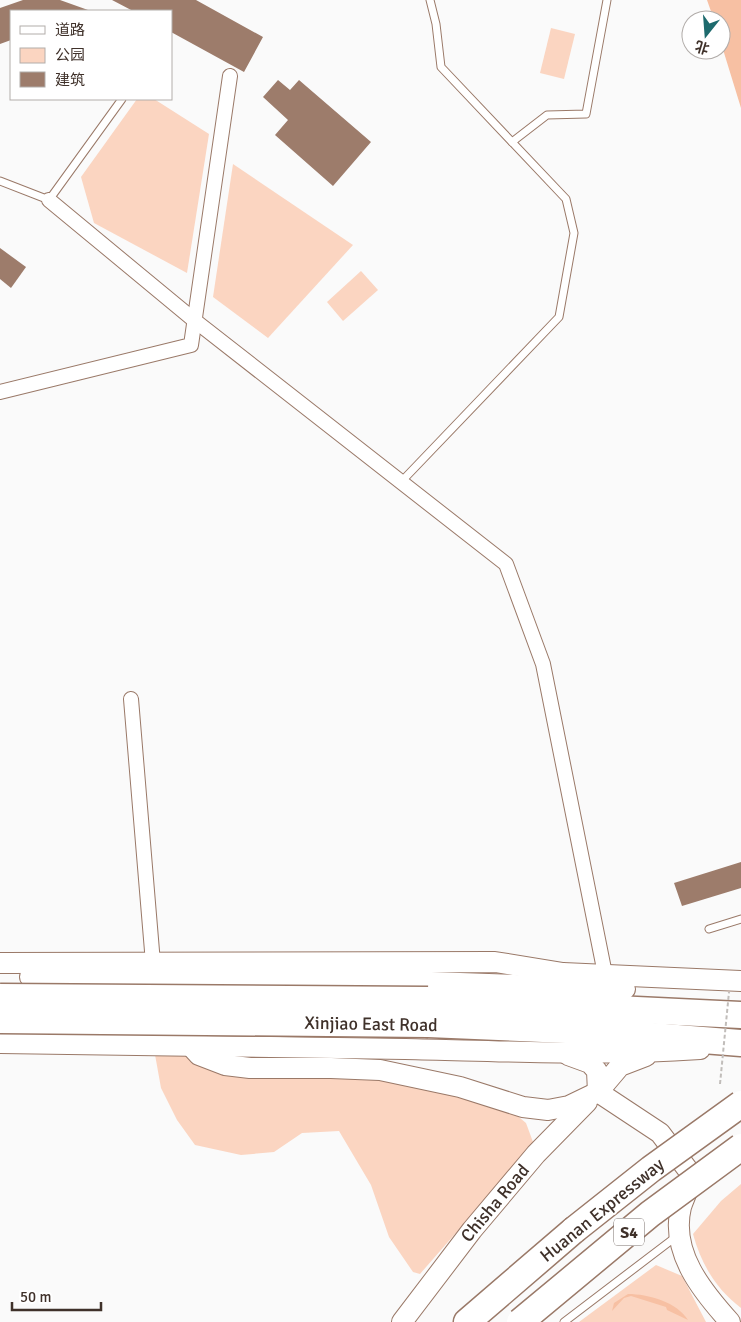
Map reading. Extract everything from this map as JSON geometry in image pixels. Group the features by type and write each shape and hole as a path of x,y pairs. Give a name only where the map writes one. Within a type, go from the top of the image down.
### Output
{"highway":[{"path":"615,982 700,1012 741,1014"},
{"path":"700,1012 737,992"},
{"name":"Xinjiao East Road","path":"0,997 428,1012 589,1031 741,1045"},
{"name":"Xinjiao East Road","path":"0,1020 428,1012 700,1012"},
{"name":"Huanan Expressway","path":"467,1322 574,1230 651,1169 741,1104"},
{"name":"Huanan Expressway","path":"520,1322 650,1214 741,1147"}],"main road":[{"path":"0,963 156,970 486,961 615,982 737,992"},
{"path":"156,970 188,1044 199,1055 225,1064 250,1068 380,1070 460,1087 523,1107 561,1109 598,1092"},
{"path":"0,976 126,978 156,970 220,978 615,982"},
{"path":"126,978 151,990 157,997 162,1013 156,1030 136,1044"},
{"path":"220,978 206,989 195,1003 195,1024 209,1038 236,1046"},
{"path":"0,1043 188,1044 555,1052 660,1052 741,1045"},
{"path":"555,1052 590,1063 597,1071 598,1092"},
{"name":"Chisha Road","path":"402,1322 472,1230 536,1154 598,1092 620,1066 636,1058 660,1052"},
{"path":"598,1092 660,1133 688,1170 690,1176 689,1187 681,1208 679,1234 682,1249 692,1272 711,1300 730,1322"},
{"path":"523,1107 537,1122 540,1130 541,1140 536,1154"}],"street":[{"path":"0,392 191,345 230,76"},
{"path":"49,200 194,320 506,564 542,664 615,982"},
{"path":"131,699 156,970"}],"lane":[{"path":"401,482 559,317 574,233 566,199 442,67 436,24 430,0"},
{"path":"512,142 547,115 586,114 607,0"},
{"path":"0,181 49,200 121,100"},
{"path":"709,929 741,920"},
{"path":"564,1322 679,1234"}],"path":[{"path":"720,1084 737,992"}],"green space":[{"path":"551,28 575,34 564,79 540,73"},
{"path":"136,100 156,100 209,134 187,273 94,223 81,177"},
{"path":"233,164 353,245 268,338 213,297"},
{"path":"361,271 378,290 343,321 327,302"},
{"path":"154,1049 168,1049 198,1062 337,1073 421,1083 514,1113 526,1123 533,1142 420,1274 413,1272 389,1237 371,1185 339,1131 302,1133 274,1152 241,1155 195,1145 177,1120 161,1088"},
{"path":"741,1184 741,1308 724,1293 705,1266 693,1234 721,1201"},
{"path":"656,1265 682,1276 706,1322 579,1322"}],"shaded area":[{"path":"707,0 741,0 741,108 726,60 731,60 731,10 710,10"},
{"path":"628,1294 653,1297 661,1300 677,1308 688,1320 667,1310 666,1307 631,1296 624,1298 612,1311 614,1303"}],"building":[{"path":"23,0 60,0 88,10 10,10 10,40 0,44 0,8"},
{"path":"112,0 196,0 263,37 244,72 172,33 172,10 131,10"},
{"path":"278,80 290,90 299,80 371,142 333,186 275,135 288,120 263,97"},
{"path":"0,248 26,267 11,288 0,279"},
{"path":"741,862 741,888 682,906 674,883"}]}
